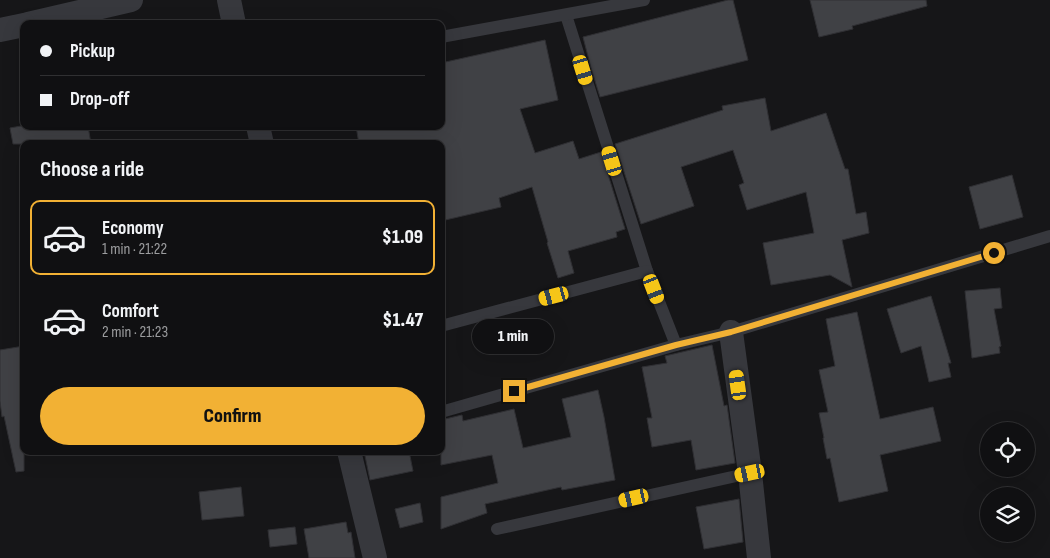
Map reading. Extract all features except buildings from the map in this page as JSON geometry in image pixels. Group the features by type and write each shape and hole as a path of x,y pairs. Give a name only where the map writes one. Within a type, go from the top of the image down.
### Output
{"street":[{"path":"45,20 132,0"},
{"path":"229,0 233,20"},
{"path":"0,30 20,26"},
{"path":"731,332 750,473 759,558"},
{"path":"350,455 375,558"}],"lane":[{"path":"445,36 644,0"},
{"path":"566,15 647,271 676,345"},
{"path":"445,411 676,345 731,332 1050,236"},
{"path":"445,325 647,271"},
{"path":"497,528 750,473"}],"route":[{"path":"514,391 676,345 731,332 994,253"}]}
